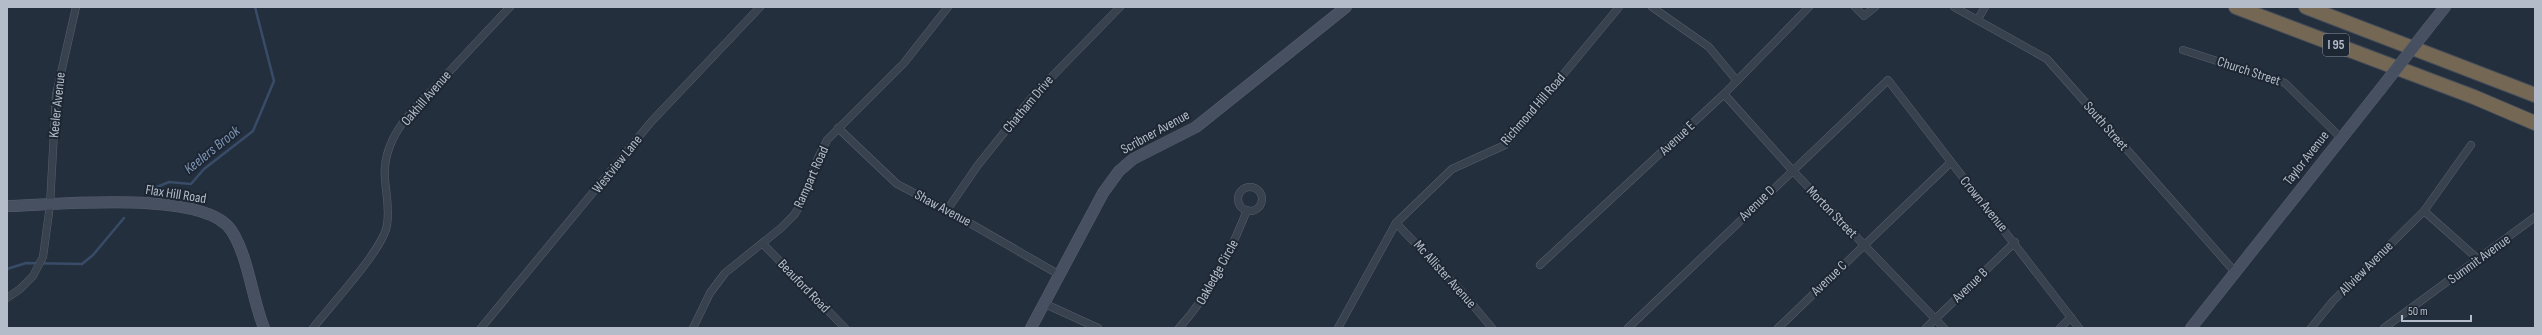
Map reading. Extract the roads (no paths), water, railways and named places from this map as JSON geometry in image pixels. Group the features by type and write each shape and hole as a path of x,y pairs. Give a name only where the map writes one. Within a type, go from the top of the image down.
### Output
{"highway":[{"name":"I 95","path":"2236,7 2474,97 2535,123"},
{"name":"I 95","path":"2306,7 2535,96"},
{"path":"2314,7 2370,31"}],"street":[{"name":"Keeler Avenue","path":"7,298 20,289 33,276 39,264 50,205 56,95 76,7"},
{"name":"Oakhill Avenue","path":"313,328 376,247 386,226 387,205 383,181 384,163 392,141 406,118 510,7"},
{"name":"Westview Lane","path":"481,328 651,122 760,7"},
{"name":"Rampart Road","path":"693,328 703,305 716,284 733,266 785,224 798,208 821,150 838,128 904,63 948,7"},
{"name":"Chatham Drive","path":"947,210 978,165 1034,94 1120,7"},
{"name":"Scribner Avenue","path":"1031,328 1058,274 1103,193 1125,165 1196,127 1346,7"},
{"name":"Richmond Hill Road","path":"1338,328 1396,223 1452,169 1505,145 1619,7"},
{"path":"1652,7 1709,47 1736,81"},
{"name":"Avenue E","path":"1540,265 1724,94 1809,7"},
{"path":"1855,7 1864,16 1875,7"},
{"name":"South Street","path":"1954,7 1978,19 2047,59 2236,272"},
{"path":"1978,19 1985,7"},
{"name":"Taylor Avenue","path":"2191,328 2445,7"},
{"name":"Church Street","path":"2183,50 2285,83 2341,138"},
{"name":"Crown Avenue","path":"1888,80 1950,163 2015,242 2079,328"},
{"name":"Avenue D","path":"1628,328 1888,80"},
{"name":"Morton Street","path":"1724,94 1792,170 1944,328"},
{"name":"Shaw Avenue","path":"838,128 897,184 947,210 1058,274"},
{"name":"Allview Avenue","path":"2311,328 2333,302 2424,211 2471,145"},
{"name":"Avenue C","path":"1778,328 1863,244 1950,163"},
{"name":"Flax Hill Road","path":"7,206 127,202 174,207 215,216 231,230 241,249 256,307 264,328"},
{"name":"Oakledge Circle","path":"1179,328 1196,310 1232,248 1247,210"},
{"path":"2424,211 2478,259"},
{"name":"Summit Avenue","path":"2384,328 2535,218"},
{"name":"Mc Allister Avenue","path":"1396,223 1462,292 1492,328"},
{"name":"Avenue B","path":"1926,328 2015,242"},
{"name":"Beauford Road","path":"762,244 845,328"},
{"path":"1043,303 1098,328"},
{"path":"2060,328 2071,317"}],"waterway":[{"name":"Keelers Brook","path":"152,189 169,182 191,184 204,169 253,131 274,81 255,7"},
{"name":"Keelers Brook","path":"7,269 26,263 82,264 93,255 124,218"}]}
